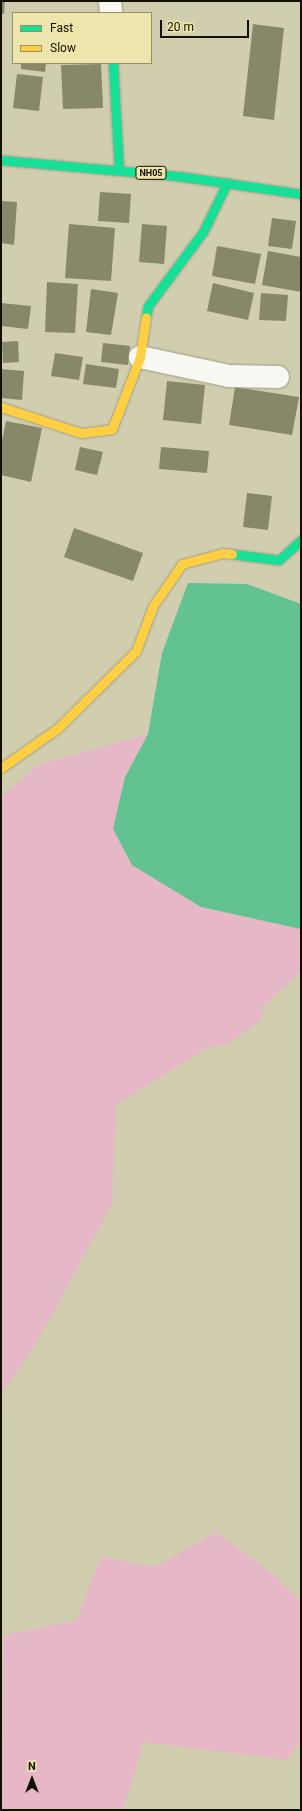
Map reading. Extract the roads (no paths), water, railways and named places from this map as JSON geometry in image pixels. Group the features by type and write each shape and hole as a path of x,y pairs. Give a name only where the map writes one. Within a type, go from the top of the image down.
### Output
{"street":[{"path":"110,1 111,12"},
{"path":"113,64 119,170"},
{"name":"NH05","path":"1,160 119,170 227,183 301,194"},
{"path":"1,407 81,433 112,428 140,357 148,306 203,232 227,183"},
{"path":"140,357 229,376 278,377"},
{"path":"1,768 58,728 136,651 153,606 182,564 223,553 279,560 301,540"}]}
